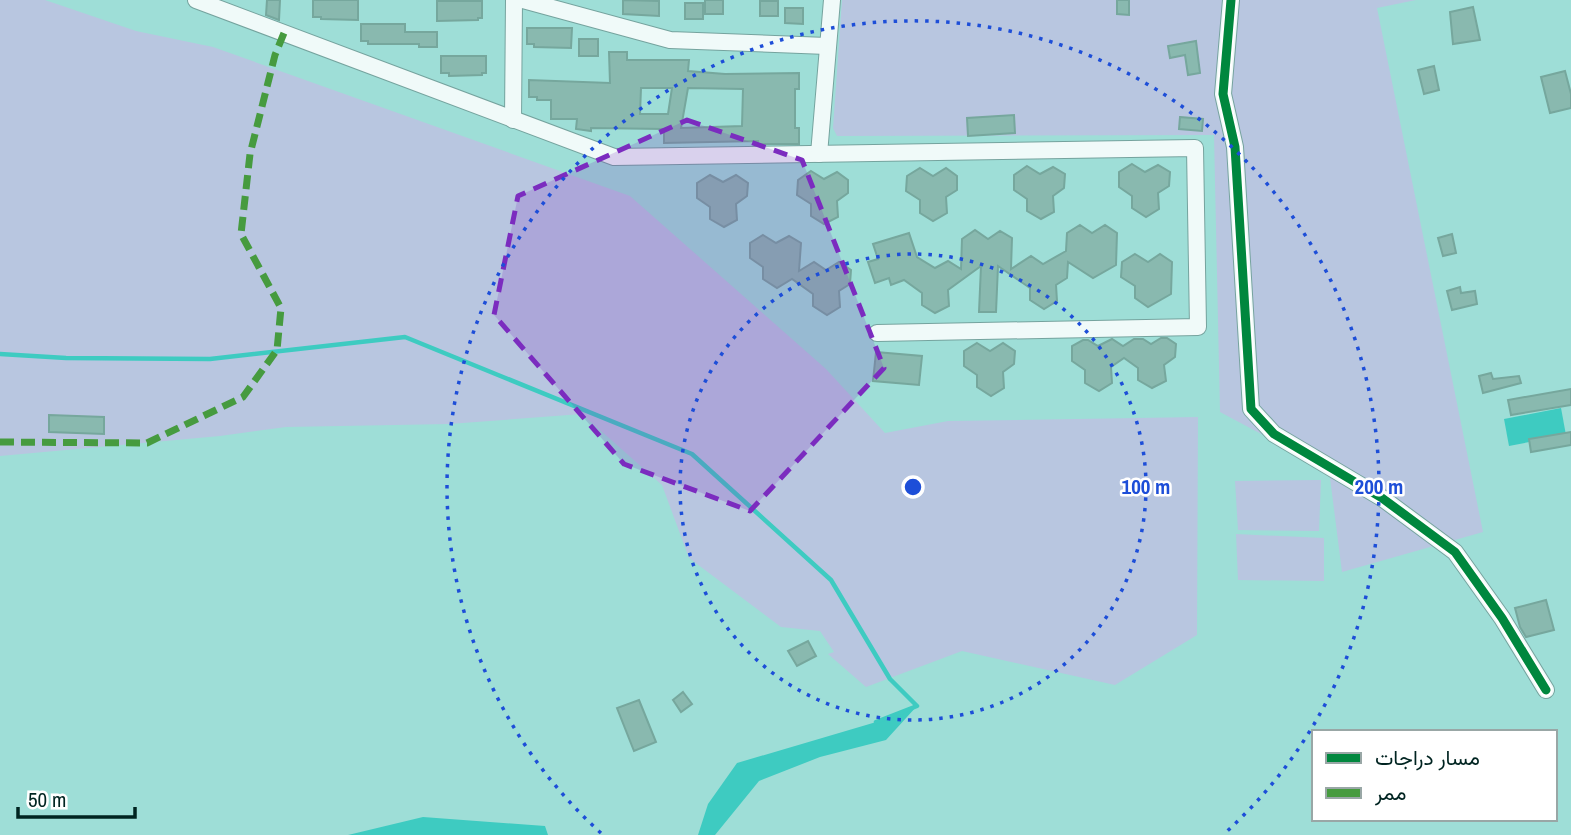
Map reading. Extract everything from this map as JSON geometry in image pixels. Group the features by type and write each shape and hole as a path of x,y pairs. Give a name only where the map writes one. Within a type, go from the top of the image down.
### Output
{"street":[{"path":"196,0 614,157 1195,148 1198,327 877,333"},
{"path":"513,120 514,0"},
{"path":"523,0 670,40 827,46"},
{"path":"819,154 832,0"},
{"path":"1231,0 1223,94 1236,147 1251,409 1274,434 1382,498 1455,552 1502,618 1546,690"}],"highlighted area":[{"path":"687,120 802,160 884,368 750,511 624,464 494,315 518,196"}],"shaded area":[{"path":"0,0 45,0 136,31 213,47 630,196 826,369 885,433 948,421 1198,417 1197,635 1115,685 962,651 866,687 828,654 834,652 820,631 781,627 689,558 662,485 582,414 449,424 286,427 220,436 0,456"},
{"path":"842,0 1416,0 1377,8 1483,532 1342,572 1329,470 1220,412 1214,135 837,136 833,128"},
{"path":"1321,480 1319,531 1238,530 1235,481"},
{"path":"1236,534 1324,538 1324,581 1238,580"}],"water":[{"path":"1561,408 1566,435 1509,446 1504,419"},
{"path":"917,706 886,740 820,757 759,781 715,835 698,835 708,804 737,763 883,720"},
{"path":"423,817 545,826 548,835 348,835"}],"building":[{"path":"267,0 280,0 279,20 266,15"},
{"path":"313,0 358,0 358,20 313,17"},
{"path":"623,0 659,1 659,16 623,14"},
{"path":"705,0 723,0 723,14 705,14"},
{"path":"1117,0 1129,0 1129,15 1117,14"},
{"path":"437,1 482,1 482,18 437,21"},
{"path":"760,1 778,1 778,16 760,16"},
{"path":"685,3 703,3 703,19 685,19"},
{"path":"1473,7 1480,40 1453,44 1450,12"},
{"path":"785,8 803,8 803,24 785,23"},
{"path":"361,24 405,24 405,32 437,32 437,47 419,47 419,44 368,44 368,41 361,41"},
{"path":"527,28 572,28 571,48 534,47 534,44 527,44"},
{"path":"579,39 598,39 598,56 579,56"},
{"path":"1196,41 1200,73 1188,75 1185,55 1170,58 1168,46"},
{"path":"609,52 627,52 627,60 689,60 688,71 725,74 799,73 799,89 795,89 795,128 799,128 799,144 758,144 758,141 664,143 664,129 576,129 577,119 551,119 551,100 529,97 529,80 610,83","holes":["641,88 672,88 668,114 640,114","688,88 743,89 742,126 681,128"]},
{"path":"441,56 486,56 486,73 449,76 449,73 441,73"},
{"path":"1434,66 1439,90 1424,94 1418,70"},
{"path":"1565,71 1571,94 1571,108 1550,113 1541,77"},
{"path":"1014,115 1015,133 968,136 967,118"},
{"path":"1180,117 1203,119 1202,131 1179,129"},
{"path":"1132,164 1145,172 1158,165 1170,172 1169,186 1158,193 1159,209 1146,217 1132,208 1132,196 1119,187 1119,172"},
{"path":"1027,166 1040,174 1053,167 1065,174 1064,188 1053,196 1054,212 1041,219 1027,211 1027,199 1014,190 1014,175"},
{"path":"920,168 933,176 946,168 957,176 957,190 946,197 947,213 933,221 920,213 920,200 906,191 907,176"},
{"path":"811,171 824,179 837,172 848,180 848,193 837,201 838,217 824,224 811,216 811,204 797,195 798,180"},
{"path":"710,175 723,182 736,175 748,183 747,196 736,204 737,220 724,227 710,219 710,207 697,198 697,183"},
{"path":"1080,225 1092,233 1105,225 1117,233 1116,265 1093,278 1068,262 1067,278 1056,285 1057,301 1044,309 1030,300 1030,288 998,266 996,312 979,312 981,266 948,290 949,306 935,313 922,305 922,293 904,280 891,285 889,278 875,283 868,262 878,259 873,244 909,233 917,257 935,268 948,261 961,269 962,239 975,230 988,239 1000,231 1012,238 1011,269 1031,256 1043,264 1066,251 1067,233"},
{"path":"1452,234 1456,253 1443,256 1438,238"},
{"path":"763,235 776,243 789,236 801,243 799,271 814,262 826,270 839,262 851,270 850,284 839,291 840,307 827,315 813,306 813,294 792,279 777,288 763,279 763,267 750,258 750,243"},
{"path":"1135,254 1148,262 1160,254 1172,262 1171,294 1148,307 1135,298 1135,286 1121,277 1122,262"},
{"path":"1460,287 1461,293 1475,291 1477,304 1452,310 1447,291"},
{"path":"1161,338 1167,338 1176,344 1175,357 1164,365 1166,381 1152,388 1138,380 1138,368 1124,358 1111,367 1112,383 1099,391 1085,383 1085,370 1072,361 1072,346 1083,340 1098,346 1112,339 1123,346 1134,339 1143,339 1151,344"},
{"path":"977,343 990,351 1003,343 1015,351 1014,364 1003,372 1004,388 991,396 977,387 977,375 964,366 964,351"},
{"path":"876,352 922,356 919,385 873,381"},
{"path":"1491,373 1493,379 1519,376 1521,383 1483,393 1479,376"},
{"path":"1571,389 1571,405 1511,415 1508,400"},
{"path":"49,415 104,417 104,434 49,432"},
{"path":"1571,432 1571,445 1531,452 1529,439"},
{"path":"1546,600 1554,630 1526,637 1515,608"},
{"path":"808,641 816,656 797,666 788,651"},
{"path":"683,692 692,704 681,712 673,700"},
{"path":"639,700 656,742 634,751 617,708"}],"waterway":[{"path":"0,354 66,358 210,359 405,337 692,454 831,580 890,679 917,706 876,722"}],"marked path":[{"path":"0,442 147,443 243,397 277,350 281,308 241,234 250,154 275,55 284,33"}],"cycle path":[{"path":"1231,0 1223,94 1235,147 1251,409 1274,434 1382,498 1455,552 1502,618 1546,690"}]}
